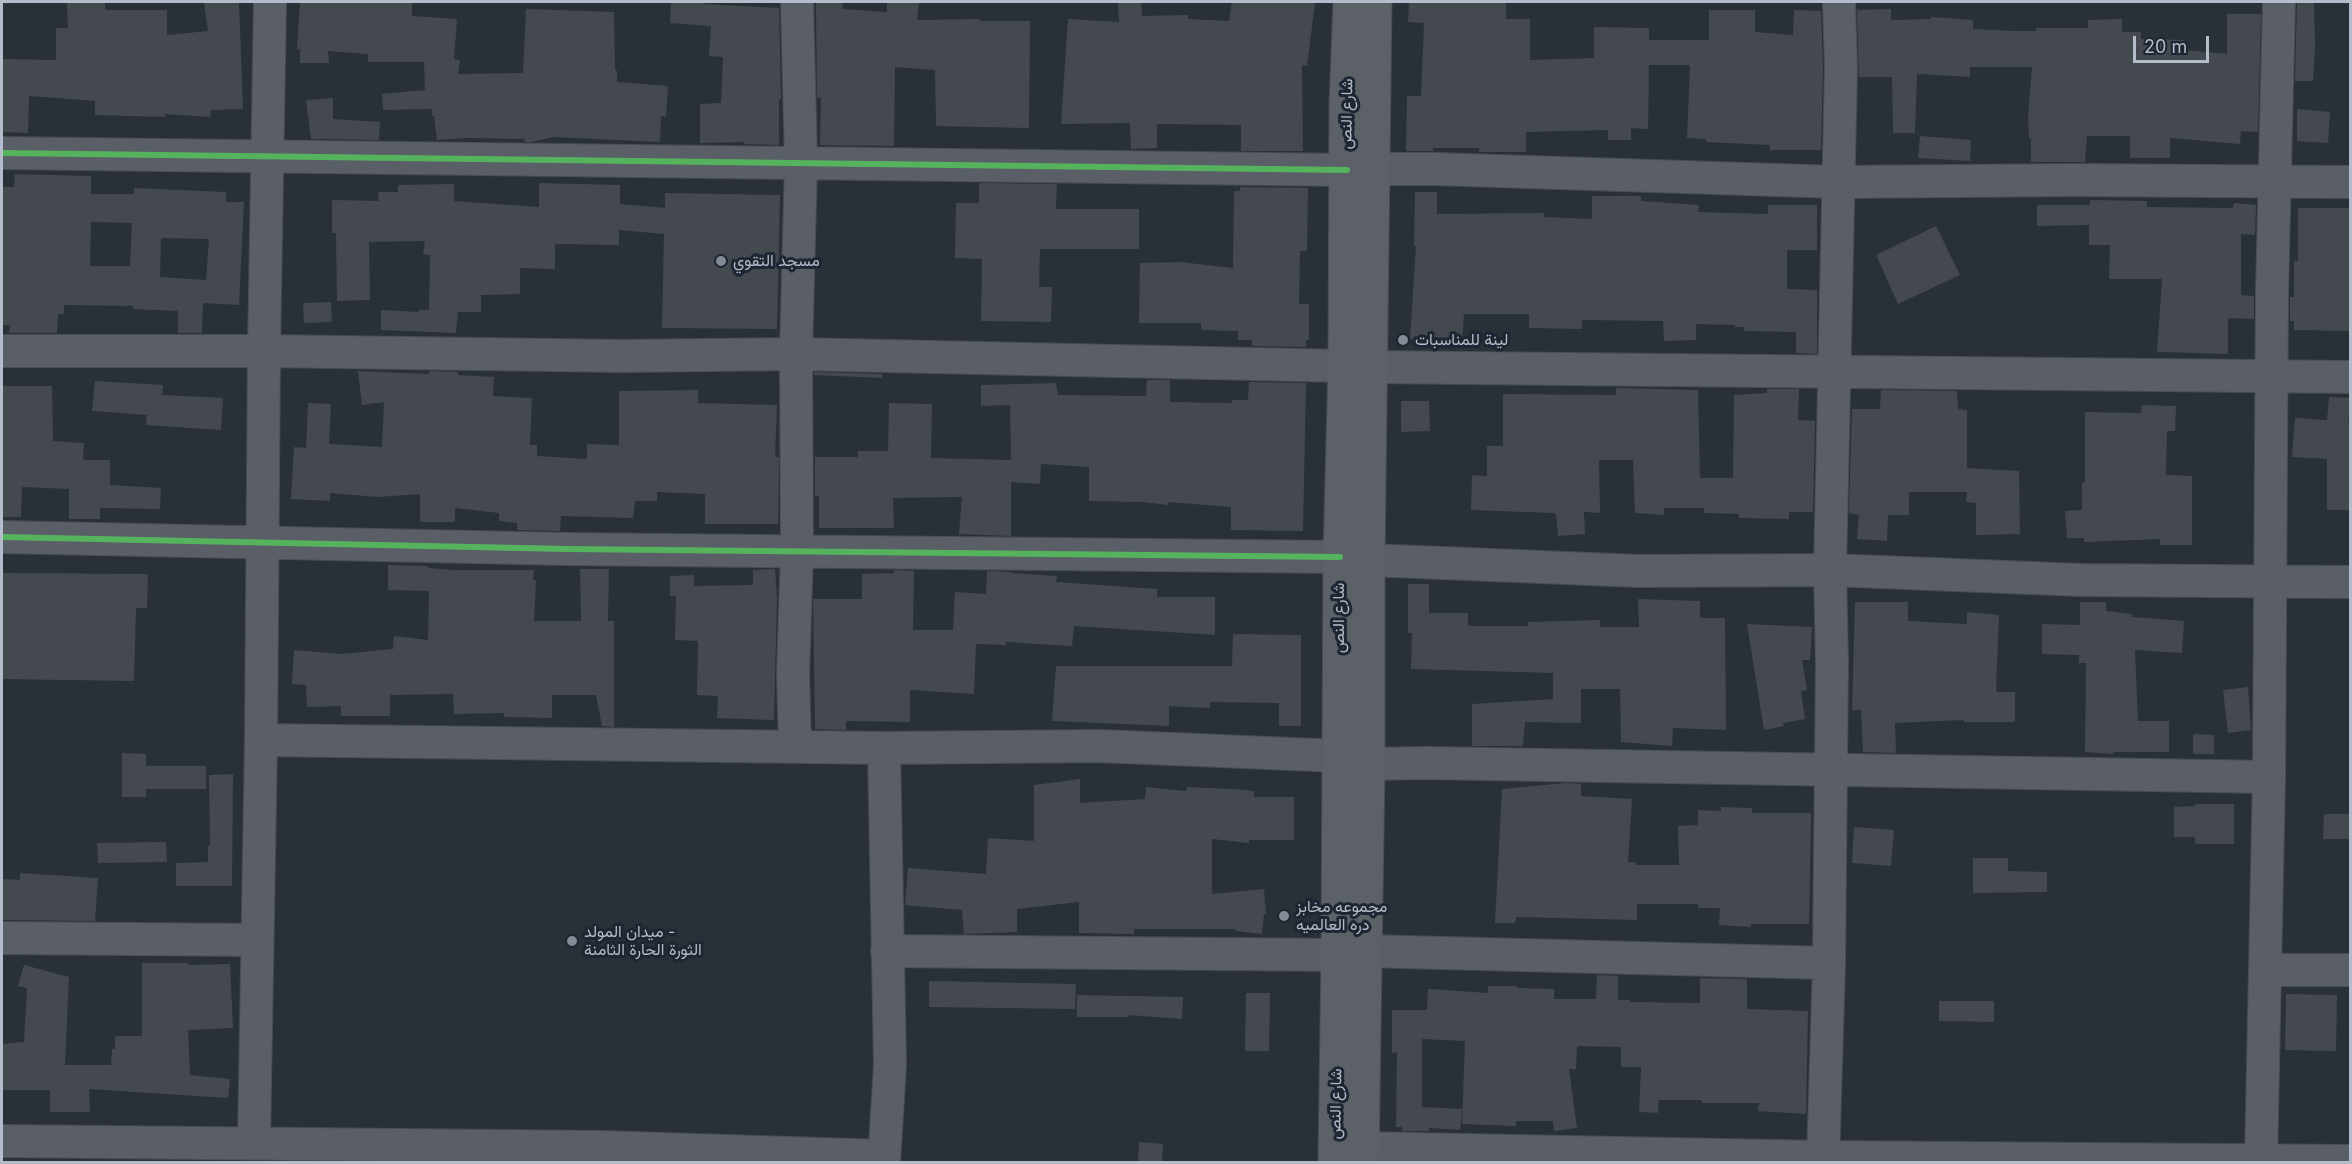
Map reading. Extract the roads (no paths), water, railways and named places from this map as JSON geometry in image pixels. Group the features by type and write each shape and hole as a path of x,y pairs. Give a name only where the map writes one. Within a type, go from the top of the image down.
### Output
{"main road":[{"name":"شارع النص","path":"1350,2 1360,170 1354,559 1353,1158"},
{"name":"شارع النص","path":"1360,170 1375,2"}],"street":[{"path":"254,1142 270,2"},
{"path":"795,745 793,675 797,552 796,354 801,162 797,2"},
{"path":"1823,1160 1829,963 1832,663 1830,570 1841,68 1839,2"},
{"path":"2261,1161 2269,777 2271,377 2279,2"},
{"path":"2,153 267,158 1458,170 1839,182 2350,182"},
{"path":"2,351 264,351 621,356 796,354 1358,367 2350,377"},
{"path":"2,537 797,552 1354,559 1639,571 1830,570 2081,580 2350,582"},
{"path":"261,740 795,745 884,748 1100,746 1354,760 2269,777"},
{"path":"2,1141 254,1142 346,1153 600,1147 884,1159 890,1065 884,748"},
{"path":"2,938 256,940"},
{"path":"887,951 1352,953 1829,963"},
{"path":"2265,969 2350,970"},
{"path":"1353,1158 2350,1161"}],"place":[{"name":"مسجد التقوي","path":"721,261"},
{"name":"لينة للمناسبات","path":"1403,340"},
{"name":"مجموعه مخابز دره العالميه","path":"1284,916"},
{"name":"ميدان المولد - الثورة الحارة الثامنة","path":"572,941"}]}
